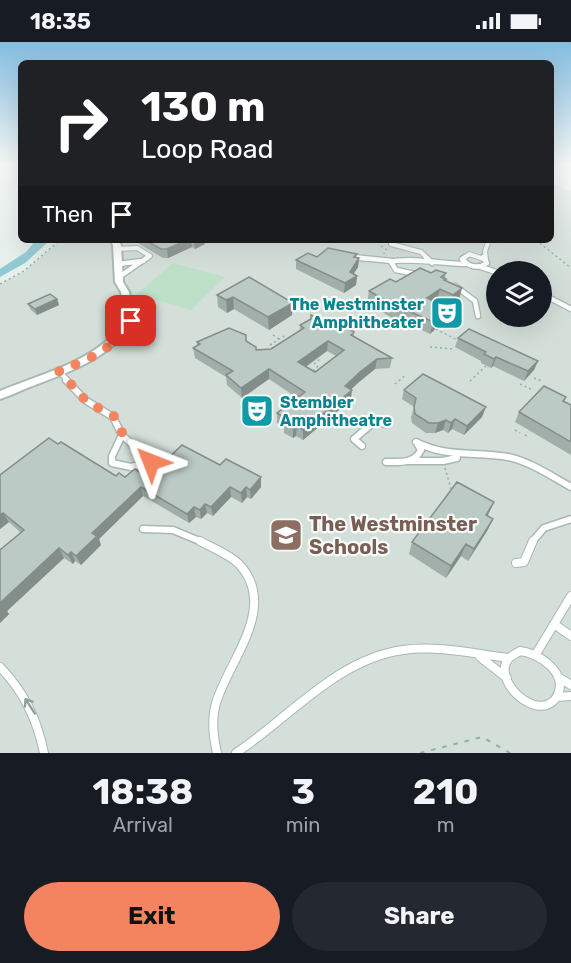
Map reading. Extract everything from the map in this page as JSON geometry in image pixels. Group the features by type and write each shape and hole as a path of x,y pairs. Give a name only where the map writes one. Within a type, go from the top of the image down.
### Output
{"street":[{"path":"0,395 87,360 122,335 130,323 125,292 119,277 116,245"}],"lane":[{"path":"391,244 421,252 434,262 472,254 487,243"},
{"path":"487,261 484,255 488,243"},
{"path":"116,245 140,248 149,255 146,261 119,277"},
{"path":"472,254 487,261"},
{"path":"342,255 392,261 399,259 465,264 486,269"},
{"path":"464,256 462,260 465,264"},
{"path":"118,264 146,261"},
{"path":"392,261 391,265 396,270 419,274"},
{"path":"479,267 486,262"},
{"path":"448,282 475,301 478,316"},
{"path":"552,299 571,309"},
{"path":"130,323 142,323"},
{"path":"122,335 135,338"},
{"path":"59,371 88,403 113,415 123,435 151,462 134,467 118,466 112,463 112,456 123,435"},
{"path":"362,446 354,440 374,422 387,424"},
{"path":"408,461 420,454 421,450 416,442 425,448 449,455 498,456 519,461 536,467 571,488"},
{"path":"386,462 443,461 463,456"},
{"path":"516,563 524,562 535,537 540,532 571,519"},
{"path":"142,528 165,527 186,533 237,561 247,572 254,589 255,611 250,627 216,702 211,730 217,753"},
{"path":"536,654 571,596"},
{"path":"554,624 571,636"},
{"path":"236,753 262,738 338,674 375,656 403,650 438,648 479,656 509,658 520,651 536,654 549,663 558,677 556,697"},
{"path":"479,656 507,678"},
{"path":"509,658 505,671 507,678 516,693 530,704 546,705 556,697 571,696"},
{"path":"0,667 10,677 35,713 44,753"},
{"path":"558,677 571,685"}],"path":[{"path":"0,284 24,271 60,243"},
{"path":"540,243 571,268"},
{"path":"381,246 386,249 384,255"},
{"path":"436,329 462,342"},
{"path":"273,335 279,339"},
{"path":"270,345 284,336"},
{"path":"430,347 453,349"},
{"path":"314,364 320,359"},
{"path":"313,371 318,366"},
{"path":"470,381 486,366"},
{"path":"395,384 406,375"},
{"path":"534,378 542,381"},
{"path":"519,384 533,390"},
{"path":"515,430 520,433"},
{"path":"525,435 529,437"},
{"path":"445,467 453,494"},
{"path":"420,753 482,737 510,753"}],"shaded area":[{"name":"The Westminster Schools","path":"554,197 571,197 571,753 0,753 0,284 25,271 57,243 554,243"}],"green space":[{"path":"173,263 225,277 191,310 137,294"}],"water":[{"path":"34,243 47,243 25,263 0,277 0,269 26,252"}],"building":[{"path":"150,243 180,243 167,249 161,249"},
{"path":"328,248 357,254 354,257 359,258 350,272 357,276 345,283 296,260 308,253 317,257"},
{"path":"420,268 431,273 436,270 446,273 441,277 446,279 444,280 462,288 453,295 440,289 427,298 448,308 433,322 407,310 404,311 369,291 390,279 396,282"},
{"path":"249,277 293,303 268,317 233,297 226,300 217,295"},
{"path":"50,294 57,299 35,309 28,304"},
{"path":"311,315 341,331 346,328 354,332 351,335 392,358 377,359 360,372 345,386 352,390 303,430 297,425 293,428 284,422 288,420 277,413 305,392 269,369 241,388 226,375 233,371 193,348 200,344 197,342 229,328 246,335 246,341 256,347 256,350 271,349 304,328 300,325 311,319","holes":["328,341 344,350 315,372 298,362"]},
{"path":"469,329 538,361 528,371 496,357 494,359 484,354 486,352 458,338"},
{"path":"423,374 486,407 467,426 455,419 451,423 446,420 429,423 415,414 416,398 404,390"},
{"path":"544,386 566,397 563,401 571,405 571,442 519,412"},
{"path":"49,438 58,444 61,442 116,476 119,473 125,477 135,469 145,476 149,471 152,474 182,445 220,465 226,459 261,477 250,490 246,487 241,493 230,487 211,507 205,504 200,510 194,507 187,514 141,487 92,533 97,536 76,556 71,552 68,555 59,548 0,603 0,550 24,530 3,513 0,515 0,475"},
{"path":"457,482 494,502 486,515 493,519 474,549 466,544 451,566 412,542"}],"place":[{"name":"The Westminster Amphitheater","path":"447,313"},
{"name":"Stembler Amphitheatre","path":"257,411"},
{"name":"The Westminster Schools","path":"286,535"}],"route":[{"path":"131,321 121,337 111,345 87,360 59,371 88,403 113,415 123,435 151,462"}]}
